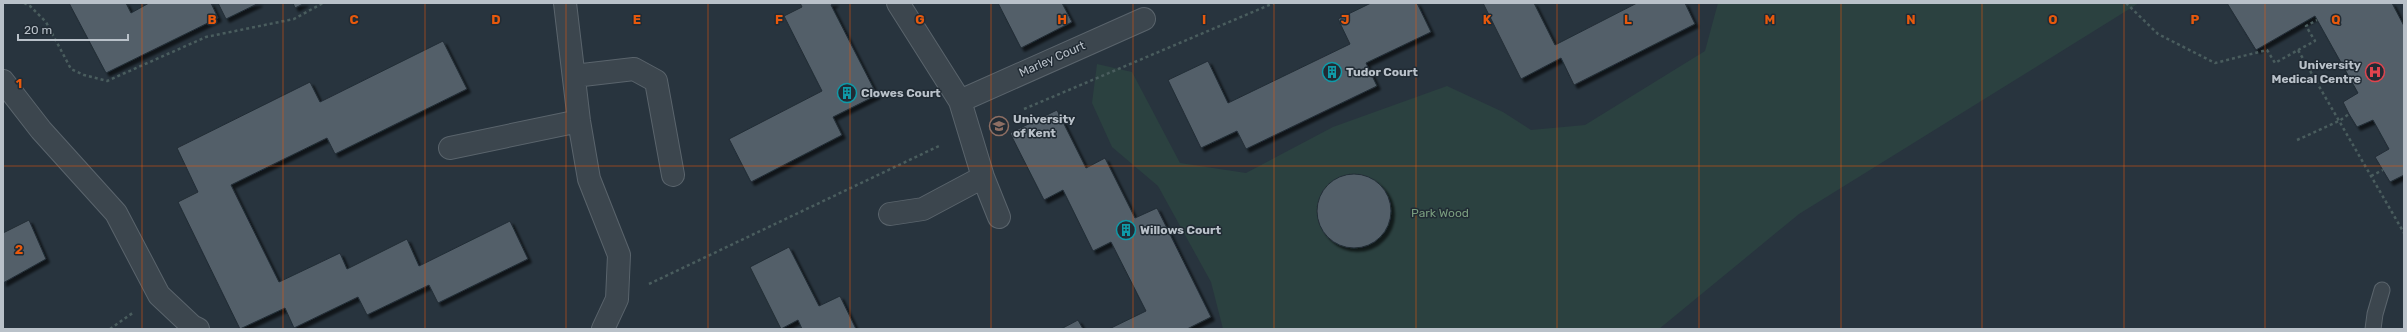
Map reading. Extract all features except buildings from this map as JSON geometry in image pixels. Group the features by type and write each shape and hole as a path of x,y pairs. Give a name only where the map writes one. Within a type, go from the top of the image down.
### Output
{"street":[{"path":"565,3 579,121 589,179 619,255 618,299 603,329"},
{"path":"898,3 960,101 983,177 999,217"},
{"name":"Marley Court","path":"960,101 1144,19"},
{"path":"574,76 634,69 656,81 673,175"},
{"path":"3,81 42,130 116,213 159,295 192,326 198,329"},
{"path":"450,148 579,121"},
{"path":"890,214 923,209 983,177"}],"lane":[{"path":"2374,329 2375,314 2382,290"}],"path":[{"path":"24,3 30,6 46,22 71,69 84,75 107,80 206,37 294,18 323,3"},
{"path":"2126,3 2158,34 2214,63 2267,50 2275,63 2315,41 2306,26 2317,20"},
{"path":"2298,50 2404,233"},
{"path":"2297,140 2339,122 2350,114"},
{"path":"2371,176 2383,170"}],"green space":[{"name":"Park Wood","path":"1718,3 2139,3 1799,214 1659,329 1223,329 1211,282 1158,186 1112,147 1092,103 1097,64 1132,72 1180,163 1246,173 1333,127 1447,86 1503,112 1531,130 1585,125 1705,51"}],"place":[{"name":"Tudor Court","path":"1332,72"},
{"name":"University Medical Centre","path":"2375,72"},
{"name":"Clowes Court","path":"847,93"},
{"name":"University of Kent","path":"999,126"},
{"name":"Willows Court","path":"1126,230"}]}
